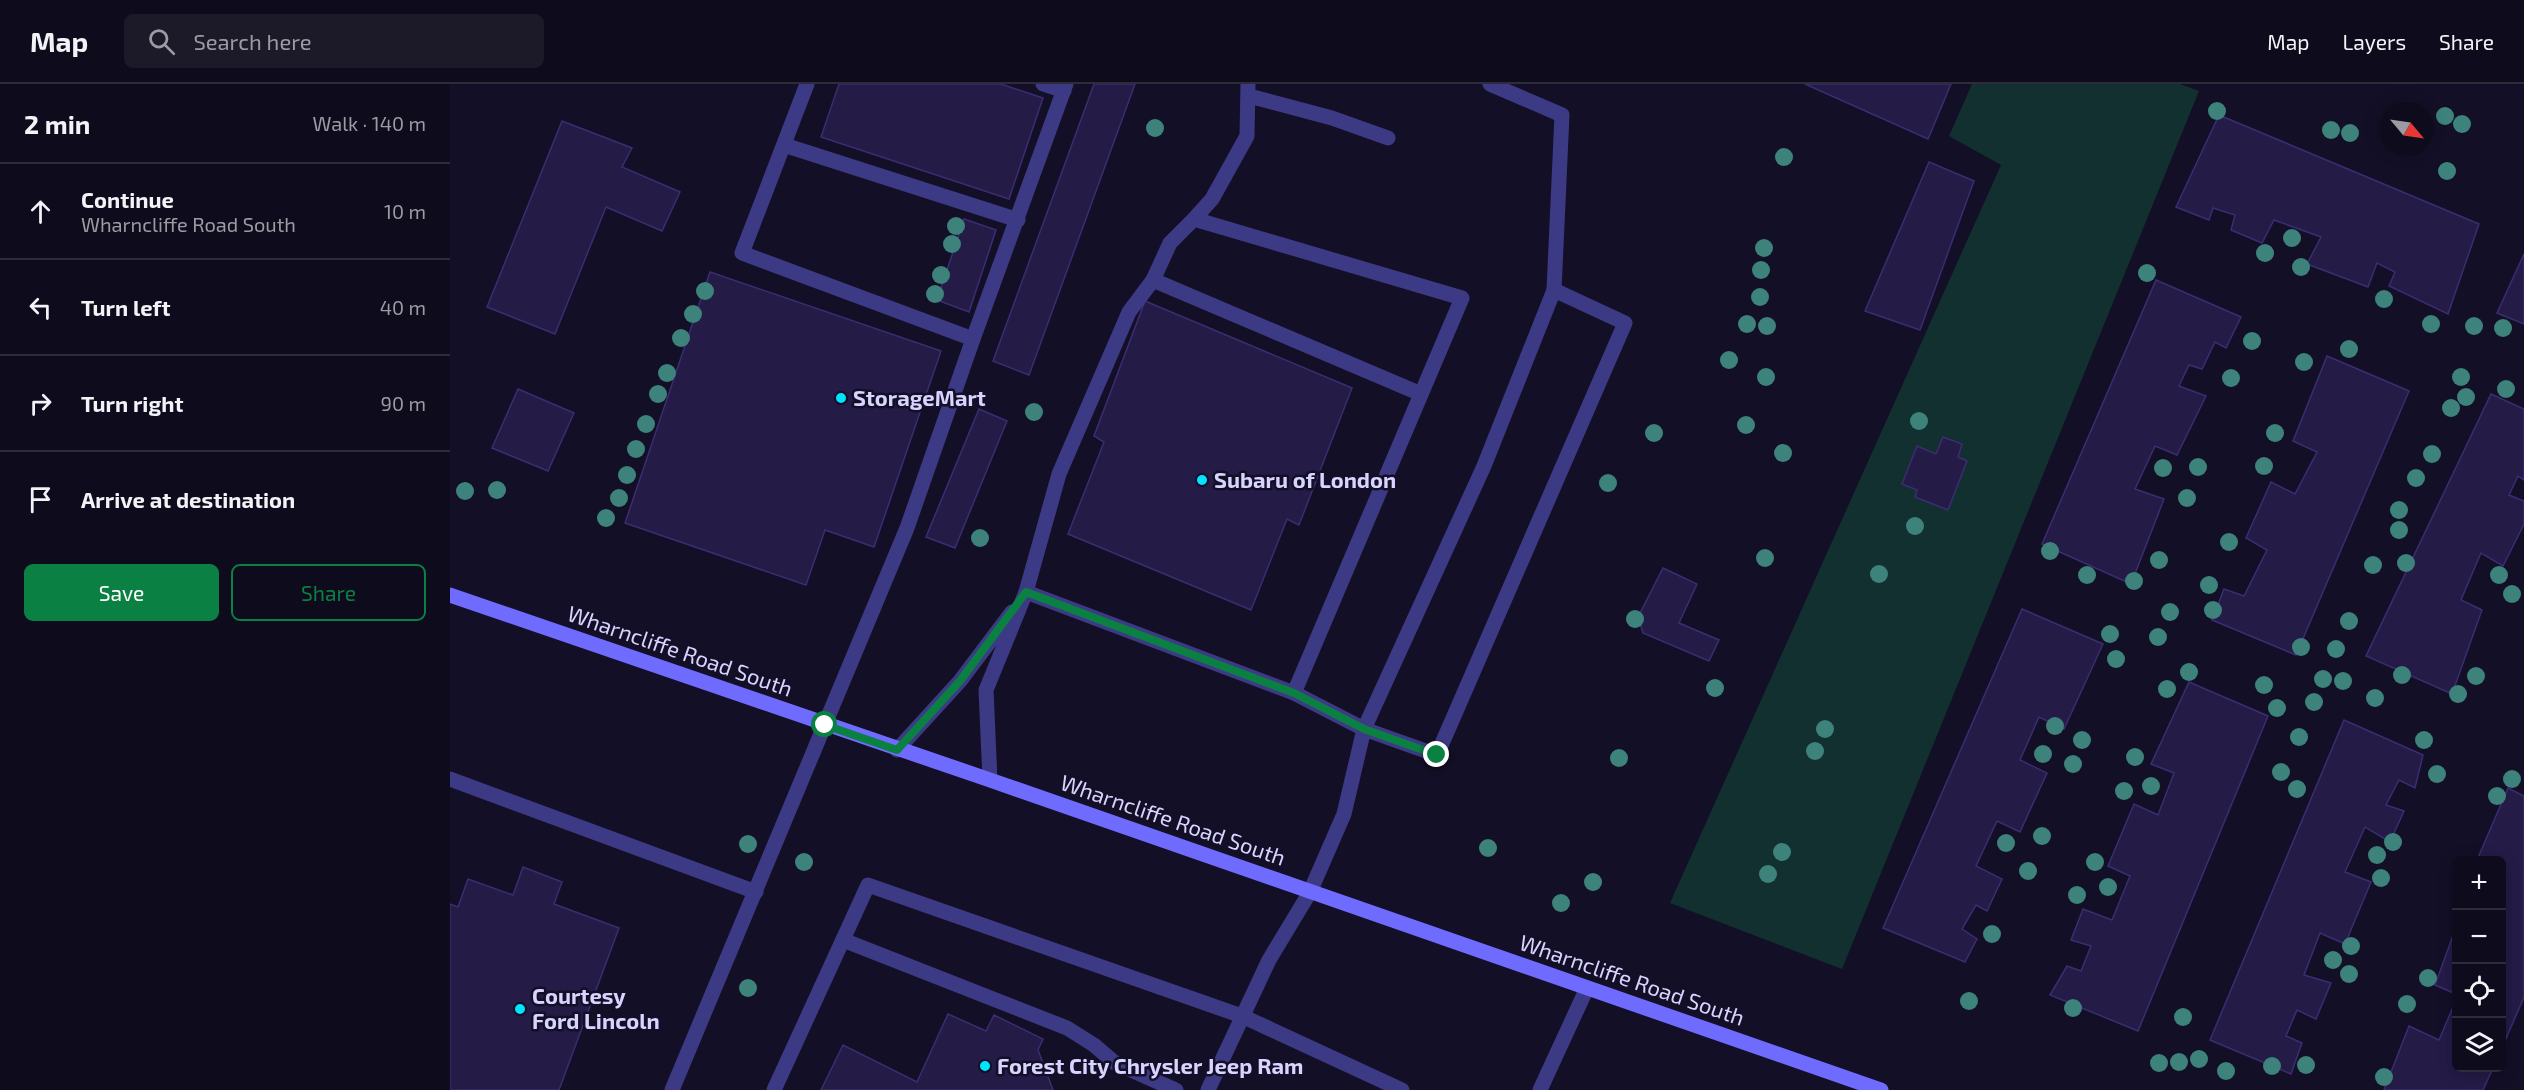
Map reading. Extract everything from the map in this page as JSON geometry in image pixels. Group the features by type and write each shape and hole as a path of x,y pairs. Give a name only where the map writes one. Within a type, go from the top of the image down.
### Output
{"main road":[{"name":"Wharncliffe Road South","path":"450,595 1881,1090"}],"lane":[{"path":"807,84 742,253 973,339"},
{"path":"672,1090 907,528 1065,88 1043,84"},
{"path":"1208,1090 1269,960 1310,892 1344,814 1364,729 1484,466 1554,290 1562,114 1490,84"},
{"path":"990,780 987,690 1026,592 1059,474 1129,312 1153,280 1170,243 1212,199 1247,136 1248,90 1388,138"},
{"path":"784,145 1018,220"},
{"path":"1194,219 1462,298 1294,693"},
{"path":"1153,280 1421,394"},
{"path":"1026,592 1294,693 1364,729 1437,755 1625,323 1554,290"},
{"path":"897,750 960,681 1026,592"},
{"path":"450,779 756,892"},
{"path":"774,1090 868,885 1242,1016 1402,1090"},
{"path":"843,940 1066,1028 1094,1045 1115,1063 1176,1090"},
{"path":"1540,1090 1587,988"}],"green space":[{"path":"1972,84 2180,84 2199,91 1842,969 1670,903 2001,165 1949,136"}],"building":[{"path":"839,84 1001,84 1043,98 1009,199 821,137"},
{"path":"1094,84 1135,84 1029,375 993,361"},
{"path":"1805,84 1951,84 1928,139"},
{"path":"2219,115 2479,224 2448,314 2389,286 2395,272 2377,263 2368,287 2307,264 2321,237 2274,220 2262,243 2231,230 2235,215 2213,208 2209,220 2176,207"},
{"path":"562,121 632,148 622,167 680,192 662,231 606,207 555,334 487,307"},
{"path":"1929,162 1974,181 1920,330 1865,311"},
{"path":"964,219 996,230 969,312 937,300"},
{"path":"2524,254 2524,324 2497,313"},
{"path":"710,272 941,351 874,547 825,530 806,585 625,523"},
{"path":"2156,280 2241,317 2226,348 2215,342 2202,369 2189,365 2179,386 2206,396 2177,455 2155,446 2135,489 2164,499 2131,584 2042,544"},
{"name":"Subaru of London","path":"1145,301 1352,388 1299,525 1287,519 1251,610 1068,534 1104,442 1094,436"},
{"path":"2327,356 2409,391 2296,655 2212,620 2224,589 2244,596 2267,550 2246,538 2271,482 2295,494 2317,452 2293,441"},
{"path":"518,389 574,413 548,471 492,448"},
{"path":"2491,394 2524,409 2524,480 2518,476 2509,495 2524,501 2524,524 2503,566 2481,553 2461,600 2482,610 2452,694 2366,656"},
{"path":"979,409 1007,421 955,548 926,537"},
{"path":"1943,437 1962,444 1958,457 1967,461 1948,510 1915,497 1917,490 1902,484 1917,446 1936,454"},
{"path":"1663,568 1697,584 1679,623 1719,640 1709,661 1643,633 1638,617"},
{"path":"2022,609 2103,644 2064,729 2039,717 2020,760 2047,773 2020,832 1997,821 1976,866 2002,879 1987,911 1976,905 1962,929 1977,939 1965,962 1883,928"},
{"path":"2189,682 2268,716 2138,1031 2050,995 2067,966 2081,971 2091,946 2071,940 2083,909 2112,920 2130,876 2108,866 2134,804 2158,815 2174,773 2151,764"},
{"path":"2344,720 2423,755 2415,788 2399,780 2386,805 2404,811 2390,842 2365,827 2345,872 2371,882 2345,944 2320,933 2304,975 2331,983 2316,1019 2297,1010 2286,1036 2302,1043 2291,1074 2210,1040"},
{"path":"2508,788 2524,796 2524,997 2506,1039 2506,856 2479,856"},
{"name":"Courtesy Ford Lincoln","path":"523,867 562,882 554,904 619,928 559,1090 450,1090 450,904 458,907 468,879 513,895"},
{"path":"2452,938 2452,992 2435,985"},
{"path":"2452,1009 2452,1072 2491,1072 2483,1090 2384,1090 2409,1026 2439,1040"},
{"name":"Forest City Chrysler Jeep Ram","path":"948,1014 986,1031 994,1015 1043,1039 1038,1050 1053,1090 821,1090 843,1045 917,1082"}],"place":[{"name":"StorageMart","path":"841,398"},
{"name":"Subaru of London","path":"1202,480"},
{"name":"Courtesy Ford Lincoln","path":"520,1009"},
{"name":"Forest City Chrysler Jeep Ram","path":"985,1066"}],"route":[{"path":"825,725 897,750 960,681 1026,592 1294,693 1364,729 1437,755"}]}
